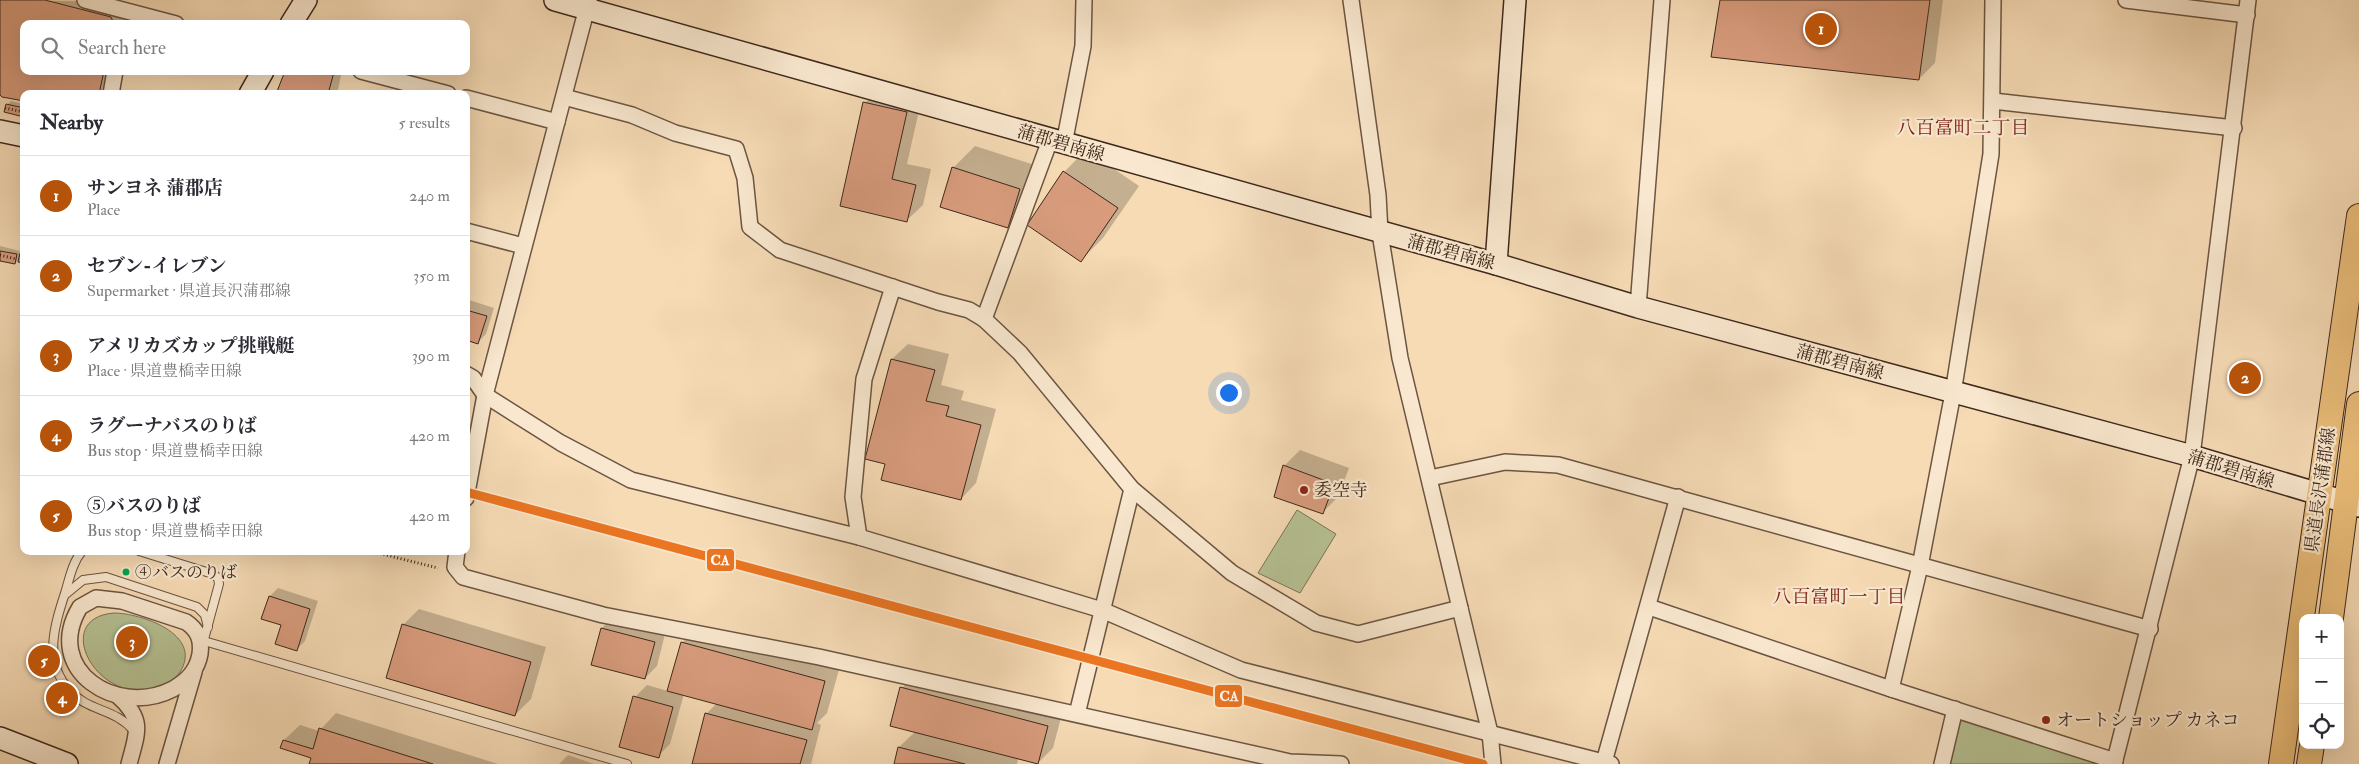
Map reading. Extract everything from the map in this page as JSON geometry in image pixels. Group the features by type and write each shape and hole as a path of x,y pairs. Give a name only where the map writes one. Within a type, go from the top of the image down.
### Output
{"main road":[{"path":"294,20 306,0"},
{"name":"蒲郡碧南線","path":"555,0 588,5 1057,142 1380,234 1496,264 1638,307 2192,456 2353,504"},
{"path":"1496,264 1515,0"},
{"path":"252,90 261,75"},
{"path":"0,131 20,135"},
{"name":"県道長沢蒲郡線","path":"2281,764 2359,216"},
{"name":"県道長沢蒲郡線","path":"2332,614 2353,504 2359,404"},
{"path":"0,738 67,764"},
{"path":"2310,764 2312,749"}],"street":[{"path":"85,0 160,20"},
{"path":"984,319 1057,142 1083,46 1084,0"},
{"path":"1351,0 1378,195 1380,234 1400,358 1490,733 1493,764"},
{"path":"1638,307 1662,0"},
{"path":"1890,689 1920,566 1953,393 1990,154 1993,101 1993,0"},
{"path":"1649,607 1890,689 2114,762 2150,629 2192,456 2234,128 2247,8 2126,0"},
{"path":"470,476 485,394 588,5"},
{"path":"112,90 114,75"},
{"path":"376,75 433,90"},
{"path":"564,97 632,115 675,133 736,149 745,178 750,227 780,250 938,302 969,310 984,319 1020,353 1132,488 1232,573 1316,623 1358,634 1460,608"},
{"path":"470,99 557,122"},
{"path":"1993,101 2234,128"},
{"path":"470,232 523,246"},
{"path":"859,537 853,497 864,380 893,287"},
{"path":"470,376 485,394 561,443 630,480 859,537 1102,610 1241,670 1608,763 1678,497"},
{"path":"1430,478 1505,462 1558,465 2150,629"},
{"path":"1078,714 1132,488"},
{"path":"456,555 455,567 463,577 603,615 819,657 1290,762 1341,764"},
{"path":"167,764 197,663 201,646 194,627 186,622 108,598 96,598 84,603 77,612 72,628 70,651 82,674 99,688 118,696 143,699 161,695 182,683 197,663"},
{"path":"118,696 131,709 137,721 137,735 129,764"},
{"path":"1942,764 1955,709"}],"lane":[{"path":"80,555 73,566 52,638 54,662 61,679 70,692 84,702 126,721 137,735"},
{"path":"152,555 213,574 218,578 219,584 197,663"},
{"path":"63,598 68,590 83,580 106,577 197,607 205,615 208,626"},
{"path":"204,641 628,764"}],"path":[{"path":"5,108 20,111"},
{"path":"0,255 16,259"},
{"path":"386,555 458,573"}],"green space":[{"path":"1297,510 1336,534 1300,593 1258,573"},
{"path":"114,613 139,617 153,622 166,628 177,637 183,647 185,659 180,672 175,678 155,688 134,690 115,685 100,673 89,659 84,644 85,629 95,618"},
{"path":"1963,719 2097,764 1946,764 1956,722"}],"building":[{"path":"0,0 45,0 111,17 112,20 20,20 20,75 103,75 100,90 20,90 20,100 0,95"},
{"path":"1720,0 1930,0 1919,80 1711,57"},
{"path":"283,75 333,75 329,90 278,90"},
{"path":"863,102 907,112 892,179 916,185 907,222 840,206"},
{"path":"6,104 20,107 20,116 4,112"},
{"path":"952,167 1020,189 1008,228 940,207"},
{"path":"1063,171 1118,208 1081,262 1027,225"},
{"path":"0,251 17,254 15,264 0,261"},
{"path":"470,311 487,316 478,344 470,341"},
{"path":"891,359 935,370 926,401 949,406 946,416 981,425 961,500 881,480 885,464 865,459"},
{"name":"委空寺","path":"1283,465 1334,484 1323,514 1274,497"},
{"path":"269,596 310,609 297,651 275,644 281,625 261,619"},
{"path":"402,624 531,662 515,716 386,678"},
{"path":"601,628 655,642 645,679 591,665"},
{"path":"681,642 825,681 812,730 667,691"},
{"path":"900,687 1048,726 1038,764 890,726"},
{"path":"633,696 673,707 659,758 619,747"},
{"path":"705,713 807,740 800,764 692,764"},
{"path":"319,728 433,764 309,764 311,758 280,748 283,740 313,749"},
{"path":"898,747 965,764 894,764"}],"transit line":[{"name":"CA","path":"470,493 1483,764"}],"place":[{"name":"サンヨネ 蒲郡店","path":"1821,29"},
{"name":"セブン-イレブン","path":"2245,378"},
{"name":"委空寺","path":"1304,490"},
{"name":"④バスのりば","path":"126,572"},
{"name":"アメリカズカップ挑戦艇","path":"132,642"},
{"name":"⑤バスのりば","path":"44,661"},
{"name":"ラグーナバスのりば","path":"62,698"},
{"name":"オートショップ カネコ","path":"2046,720"}],"district":[{"name":"八百富町二丁目","path":"1963,127"},
{"name":"八百富町一丁目","path":"1839,596"}]}
